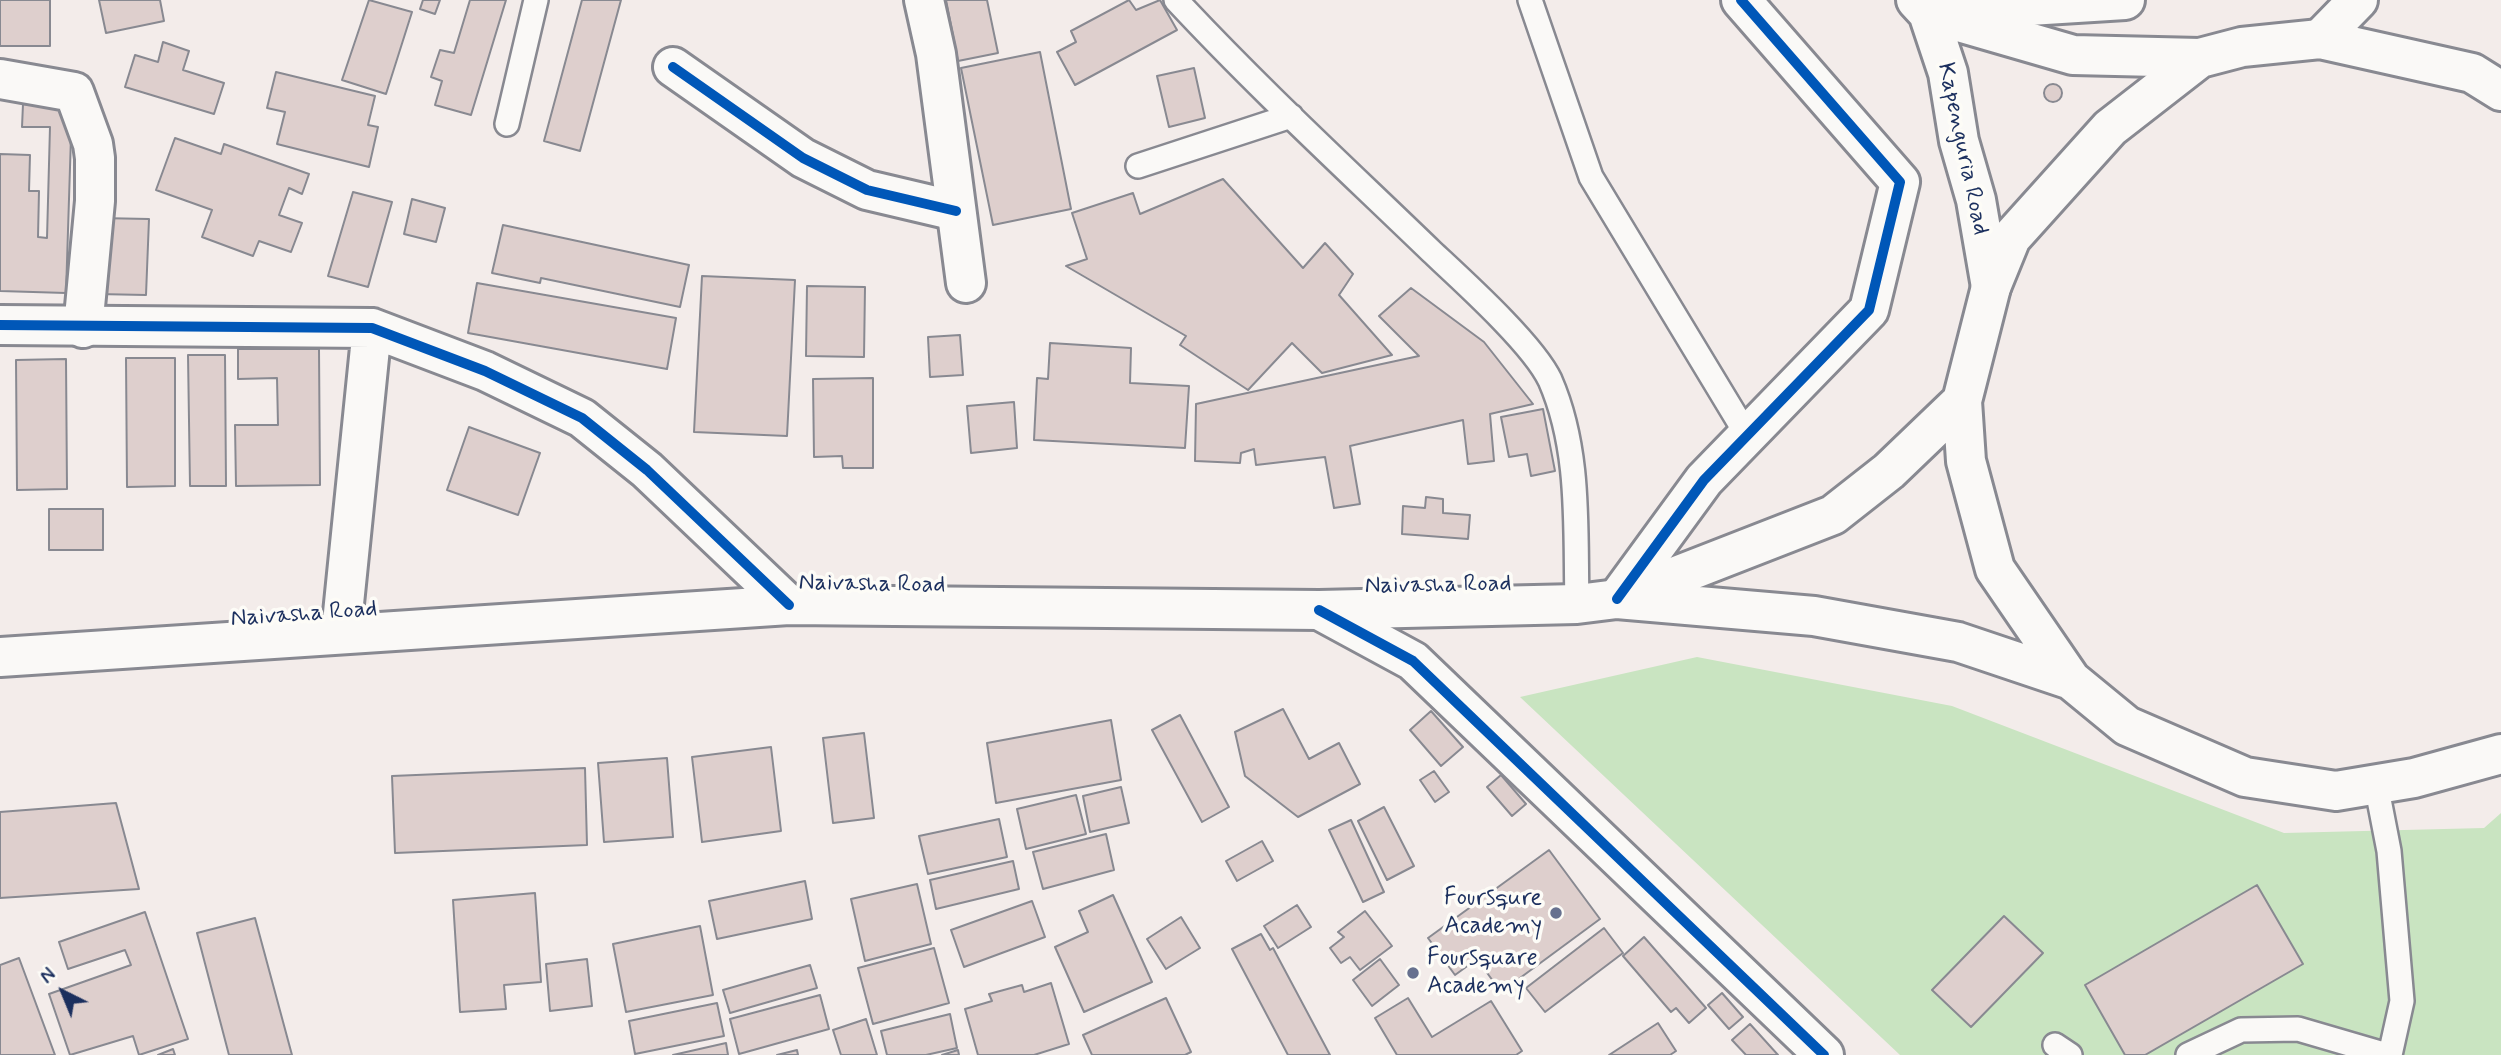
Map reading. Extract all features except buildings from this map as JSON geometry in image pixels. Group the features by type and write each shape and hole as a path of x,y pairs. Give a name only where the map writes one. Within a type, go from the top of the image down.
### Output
{"street":[{"path":"924,0 936,54 966,283"},
{"path":"1617,600 1704,480 1869,310 1900,182 1741,0"},
{"path":"1922,6 2125,0"},
{"path":"2320,40 2358,0"},
{"name":"Kapenguria Road","path":"1922,6 2073,55 2200,58"},
{"name":"Kapenguria Road","path":"1922,6 1948,73 1959,141 1976,200 1990,287"},
{"path":"2501,91 2472,73 2320,40 2242,47 2200,58 2110,128 2011,238 1990,287 1962,401 1965,461 1995,569 2071,680 2127,726 2245,777 2336,791 2453,769 2501,754"},
{"path":"673,67 803,158 867,190 956,211"},
{"path":"0,79 74,92 93,144 95,201 83,328"},
{"path":"0,325 83,328 372,328 485,370 582,418 647,470 789,605"},
{"path":"341,633 372,328"},
{"path":"1617,600 1833,515 1889,471 1962,401"},
{"path":"1617,600 1814,616 1958,642 2071,680"},
{"name":"Naivasha Road","path":"0,657 789,605 1319,610 1577,604 1617,600"},
{"path":"1319,610 1413,661 1824,1055"}],"lane":[{"path":"507,124 536,0"},
{"path":"1176,0 1291,116 1469,287 1519,339 1549,378 1564,420 1574,466 1577,604"},
{"path":"1530,0 1591,177 1747,435"},
{"path":"1138,166 1291,116"},
{"path":"2188,1055 2241,1030 2298,1029 2389,1055 2402,1001 2391,865 2376,784"}],"green space":[{"path":"1697,657 1952,706 2284,833 2484,828 2501,813 2501,1055 1900,1055 1520,697"}],"cycle path":[{"path":"1617,599 1704,480 1869,310 1900,182 1741,0"},
{"path":"673,67 803,158 867,190 956,211"},
{"path":"0,325 372,328 485,371 582,418 647,470 789,605"},
{"path":"1319,610 1413,661 1824,1055"}],"place":[{"name":"Foursqure Academy","path":"1556,913"},
{"name":"Foursquare Academy","path":"1413,973"}]}
